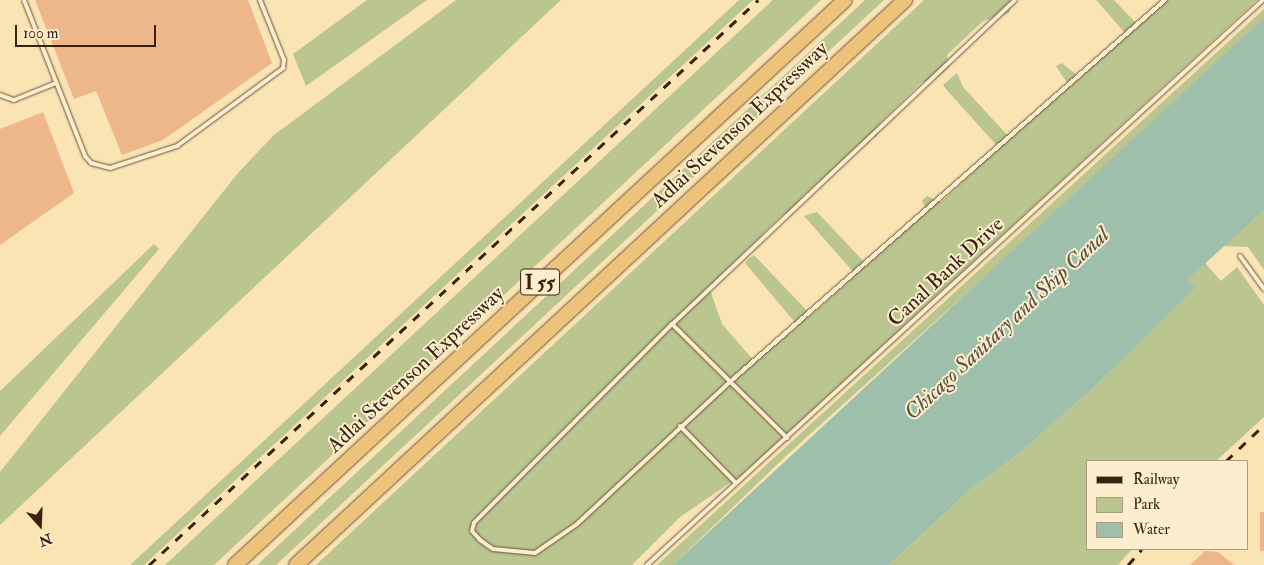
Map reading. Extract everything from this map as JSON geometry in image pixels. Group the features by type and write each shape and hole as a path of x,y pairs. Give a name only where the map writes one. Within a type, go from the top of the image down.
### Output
{"highway":[{"name":"Adlai Stevenson Expressway","path":"235,565 845,0"},
{"name":"Adlai Stevenson Expressway","path":"296,565 905,0"}],"lane":[{"path":"24,0 56,84 91,163 110,168 126,165 176,146 283,68 284,60 260,0"},
{"path":"1015,0 672,324 474,524 472,531 493,548 535,552 577,524 680,426 1165,0"},
{"name":"Canal Bank Drive","path":"646,565 1263,0"},
{"path":"0,95 14,100 56,84"},
{"path":"1240,256 1264,289"},
{"path":"672,324 786,438"},
{"path":"680,426 736,483"}],"green space":[{"path":"367,0 427,0 306,86 293,54"},
{"path":"456,0 561,0 0,525 0,472 238,173 274,135"},
{"path":"739,0 753,0 144,565 130,565"},
{"path":"773,0 821,0 214,565 165,565"},
{"path":"865,0 884,0 276,565 257,565"},
{"path":"924,0 1013,0 1009,13 983,21 947,55 949,67 938,77 922,82 880,123 877,136 862,143 803,196 800,207 781,216 709,287 722,324 755,362 798,326 745,263 748,259 754,255 811,315 856,275 804,216 817,212 867,265 927,211 922,201 927,196 941,202 999,148 943,85 957,73 963,87 1010,138 1069,86 1056,66 1062,63 1078,76 1125,33 1096,0 1114,0 1136,23 1161,0 1257,0 743,474 680,517 632,565 316,565"},
{"path":"1264,9 1264,18 1141,136 788,454 673,565 657,565"},
{"path":"1264,210 1264,270 1248,247 1223,246"},
{"path":"154,244 159,249 0,436 0,391"},
{"path":"1205,263 1221,281 1237,267 1264,305 1264,417 1217,460 1086,460 1086,550 1131,550 1118,565 889,565 972,488 1015,457 1090,391 1195,287 1188,279"}],"water":[{"name":"Chicago Sanitary and Ship Canal","path":"1264,18 1264,210 1188,279 1196,287 1090,391 1015,457 972,488 889,565 673,565"}],"building":[{"path":"35,0 248,0 272,63 163,140 122,155 96,91 74,99"},
{"path":"43,112 74,193 0,245 0,129"},
{"path":"1260,512 1264,512 1264,551 1260,551"},
{"path":"1205,551 1218,552 1234,565 1190,565"}],"railway":[{"path":"149,565 758,0"},
{"path":"1227,460 1264,425"},
{"path":"1128,565 1141,550"}]}
